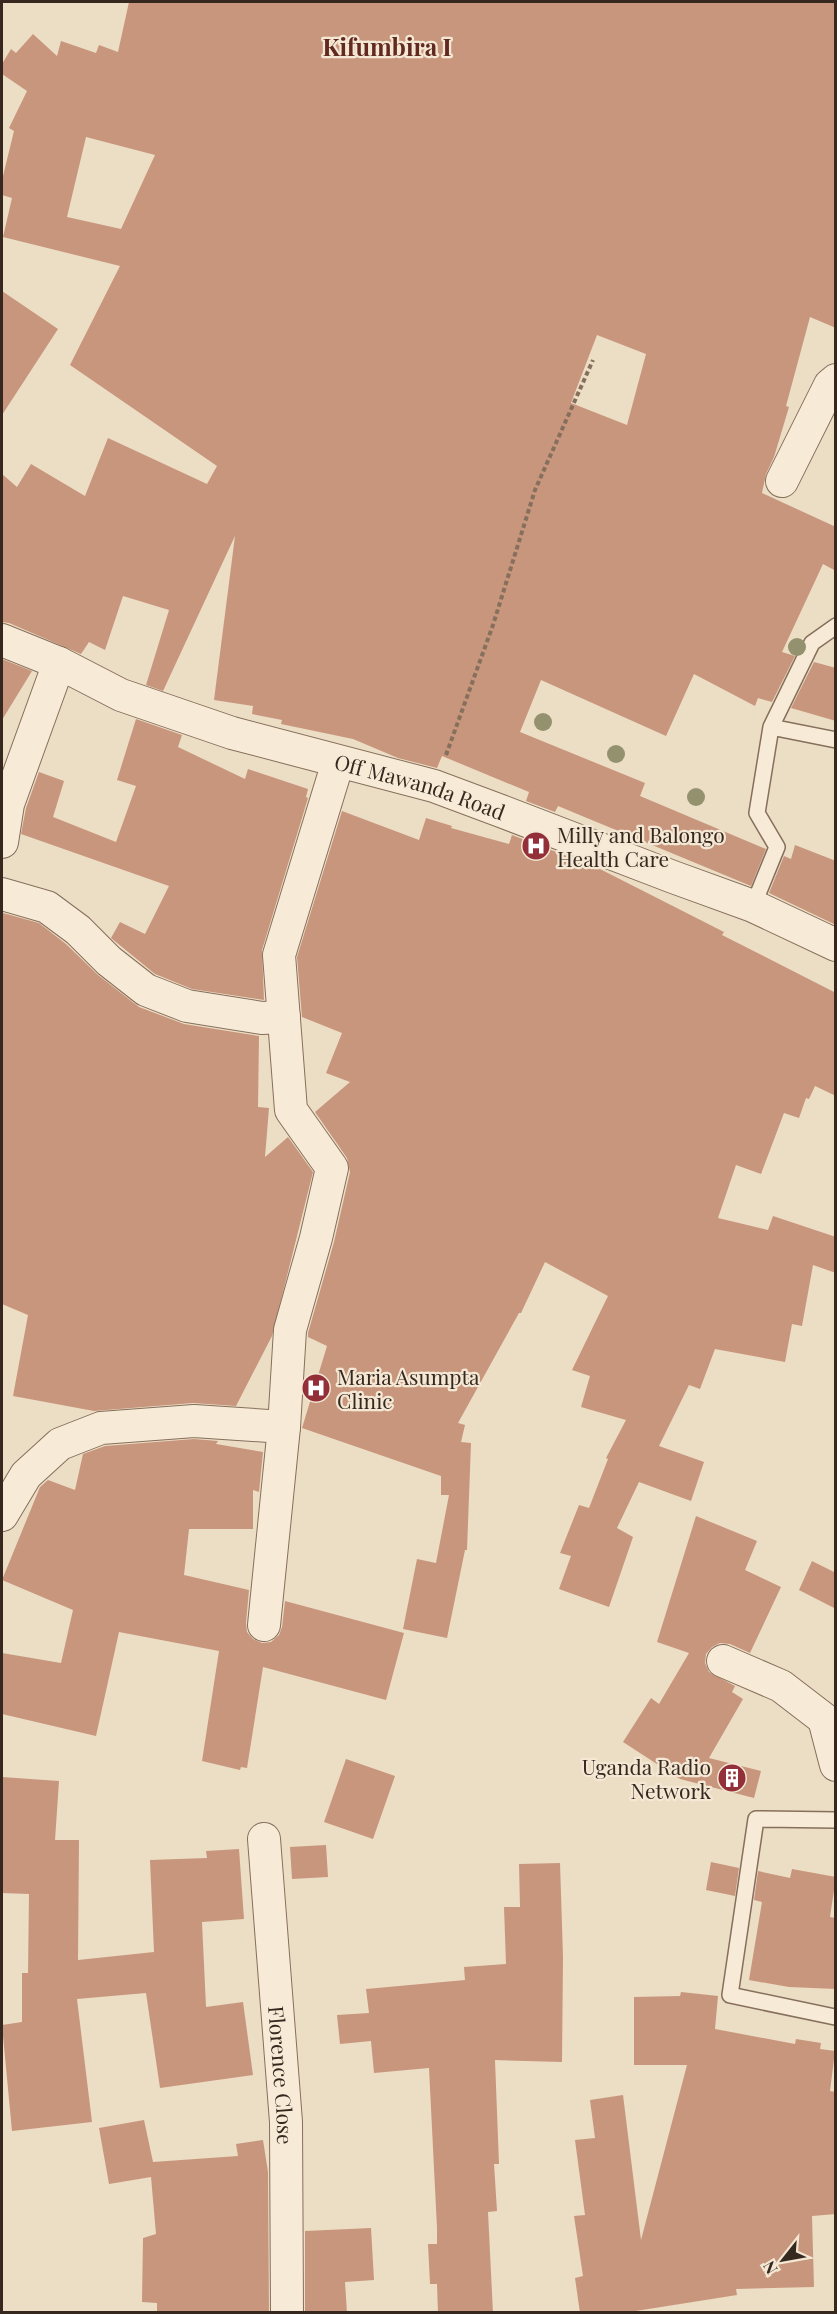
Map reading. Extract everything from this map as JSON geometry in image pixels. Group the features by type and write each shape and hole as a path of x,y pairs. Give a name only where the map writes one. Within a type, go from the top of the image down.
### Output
{"street":[{"path":"782,481 830,385 836,380"},
{"name":"Off Mawanda Road","path":"2,640 59,663 121,695 232,733 434,786 753,906 836,945"},
{"path":"2,842 8,804 59,663"},
{"path":"264,1625 284,1427 290,1330 316,1238 332,1168 291,1110 279,955 338,762"},
{"path":"2,894 47,908 78,930 109,961 146,990 187,1006 262,1018 284,1017"},
{"path":"2,1515 26,1475 60,1443 101,1428 194,1421 284,1427"},
{"path":"723,1661 781,1686 824,1719 836,1765"},
{"name":"Florence Close","path":"264,1839 286,2122 286,2313"}],"lane":[{"path":"753,906 777,847 757,813 771,727 812,643 836,626"},
{"path":"771,727 836,740"},
{"path":"835,2017 729,1995 756,1819 836,1820"}],"path":[{"path":"434,786 493,625 535,490 592,360"}],"building":[{"path":"129,2 836,2 836,328 810,317 786,406 789,407 774,457 766,474 762,493 836,527 836,571 823,564 782,652 795,656 772,702 758,698 755,706 694,674 666,736 541,680 520,732 645,783 640,796 766,849 751,886 558,806 555,812 526,801 529,792 442,756 437,768 398,758 353,739 281,724 282,720 252,714 253,706 214,700 235,536 163,691 146,685 169,610 123,596 105,650 89,642 81,654 2,622 2,474 17,487 31,464 85,496 108,438 207,484 217,466 70,365 120,266 3,237 12,198 2,195 2,180 14,131 9,128 27,91 2,74 2,64 11,49 16,53 33,34 57,56 61,41 96,53 99,45 118,52","holes":["86,137 155,155 121,229 67,217","597,335 646,354 627,425 571,403"]},
{"path":"2,291 58,329 2,415"},
{"path":"2,659 32,671 2,720"},
{"path":"814,662 836,668 836,721 791,708"},
{"path":"136,719 182,735 178,747 245,779 248,769 308,789 306,797 308,798 262,950 264,1000 192,989 155,974 111,938 120,922 145,934 169,886 21,834 26,808 39,772 64,781 53,817 116,842 136,786 117,780"},
{"path":"342,811 419,840 426,818 452,826 451,828 509,844 512,835 598,868 724,932 722,935 836,993 836,1096 815,1086 809,1099 806,1098 799,1118 784,1113 761,1174 736,1165 718,1218 768,1230 773,1216 836,1237 836,1273 813,1265 802,1326 792,1324 785,1362 715,1349 700,1389 689,1385 659,1446 704,1462 691,1501 639,1482 617,1528 633,1537 609,1607 559,1589 571,1556 560,1553 579,1505 589,1508 608,1459 606,1458 626,1420 581,1407 590,1376 572,1370 608,1296 545,1262 521,1313 458,1423 465,1425 461,1442 471,1443 467,1550 465,1550 447,1638 403,1629 417,1559 436,1563 449,1495 441,1495 441,1476 302,1428 327,1346 308,1337 308,1333 334,1242 350,1172 347,1158 315,1112 350,1082 326,1073 342,1033 302,1017 297,957"},
{"path":"795,845 836,861 836,925 769,893 784,856 791,859"},
{"path":"3,913 39,923 66,944 98,975 139,1007 184,1024 259,1036 258,1107 269,1108 265,1157 288,1137 313,1172 272,1336 236,1406 193,1403 94,1411 13,1396 28,1315 2,1304"},
{"path":"194,1439 218,1441 216,1444 263,1452 259,1492 253,1490 253,1529 189,1529 184,1575 249,1590 247,1632 253,1639 262,1643 271,1642 279,1635 285,1601 404,1633 386,1700 263,1667 247,1768 241,1767 240,1770 202,1761 219,1651 119,1632 96,1736 2,1714 2,1653 61,1663 73,1610 2,1580 40,1487 48,1480 75,1490 83,1454 105,1446"},
{"path":"696,1516 757,1541 745,1570 781,1587 750,1653 730,1644 720,1643 706,1654 705,1663 709,1672 735,1686 732,1692 743,1699 709,1758 761,1771 754,1798 680,1779 623,1742 651,1698 659,1704 689,1653 657,1642"},
{"path":"812,1561 836,1573 836,1609 799,1590"},
{"path":"346,1759 395,1776 373,1839 324,1822"},
{"path":"2,1777 59,1781 55,1840 79,1840 78,1960 154,1952 150,1860 207,1858 206,1851 239,1849 244,1919 202,1922 206,2007 243,2002 253,2075 160,2088 146,1993 77,1999 92,2122 12,2131 2,2025 22,2022 22,1973 28,1973 29,1894 2,1893"},
{"path":"326,1845 328,1877 292,1879 290,1847"},
{"path":"711,1862 739,1868 735,1896 706,1890"},
{"path":"560,1863 563,1957 562,2062 495,2060 499,2164 494,2164 497,2211 488,2212 493,2313 438,2313 437,2284 430,2284 428,2244 437,2244 429,2068 374,2073 371,2041 340,2044 337,2015 369,2013 366,1989 465,1980 464,1967 506,1964 504,1907 520,1907 519,1864"},
{"path":"792,1869 836,1877 830,1917 836,1918 836,1989 789,1987 749,1980 762,1902 754,1900 758,1871 790,1878"},
{"path":"681,1992 718,1996 715,2029 795,2044 796,2039 821,2043 820,2049 835,2051 830,2091 836,2092 836,2214 812,2216 814,2287 736,2289 737,2295 623,2313 580,2313 575,2278 583,2276 574,2216 585,2215 575,2140 595,2138 590,2100 623,2095 641,2240 687,2065 634,2065 634,1997 680,1996"},
{"path":"144,2120 153,2162 238,2156 236,2144 263,2140 268,2172 269,2313 157,2313 157,2303 142,2302 143,2238 156,2234 151,2177 109,2184 99,2128"},
{"path":"371,2228 374,2280 345,2282 347,2313 305,2313 305,2231"}],"place":[{"name":"Milly and Balongo Health Care","path":"536,846"},
{"name":"Maria Asumpta Clinic","path":"316,1388"},
{"name":"Uganda Radio Network","path":"732,1778"}],"district":[{"name":"Kifumbira I","path":"387,46"}]}
